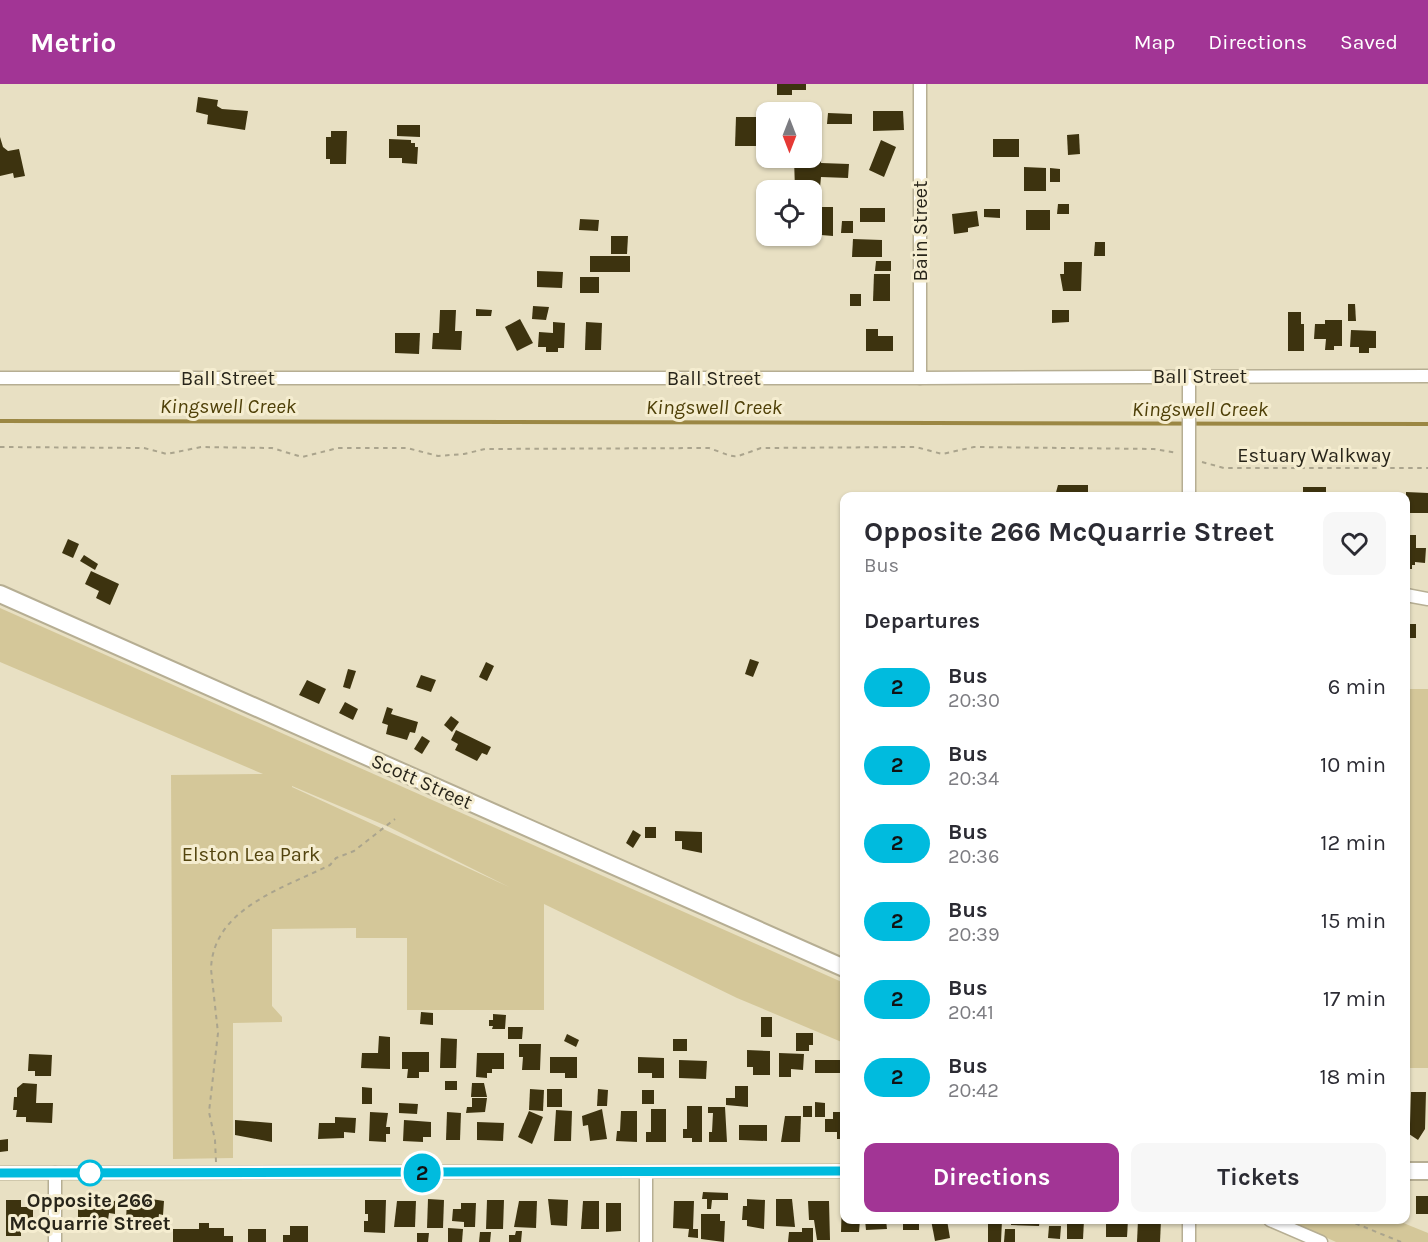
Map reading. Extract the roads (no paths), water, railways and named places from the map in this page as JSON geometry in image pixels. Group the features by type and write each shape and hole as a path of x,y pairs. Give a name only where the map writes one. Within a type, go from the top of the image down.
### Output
{"main road":[{"name":"Scott Street","path":"0,594 840,966"},
{"path":"1410,1171 1428,1171"}],"street":[{"name":"Bain Street","path":"920,84 920,378"},
{"path":"1189,376 1189,492"},
{"name":"Ball Street","path":"0,378 1428,376"},
{"path":"1410,596 1428,599"},
{"path":"0,1173 840,1171"},
{"path":"646,1172 646,1242"},
{"path":"55,1173 55,1242"},
{"path":"1189,1224 1189,1242"},
{"path":"1279,1224 1321,1242"}],"waterway":[{"name":"Kingswell Creek","path":"0,421 1428,424"}],"place":[{"name":"Opposite 266 McQuarrie Street","path":"90,1173"}],"park label":[{"name":"Elston Lea Park","path":"251,854"}]}
